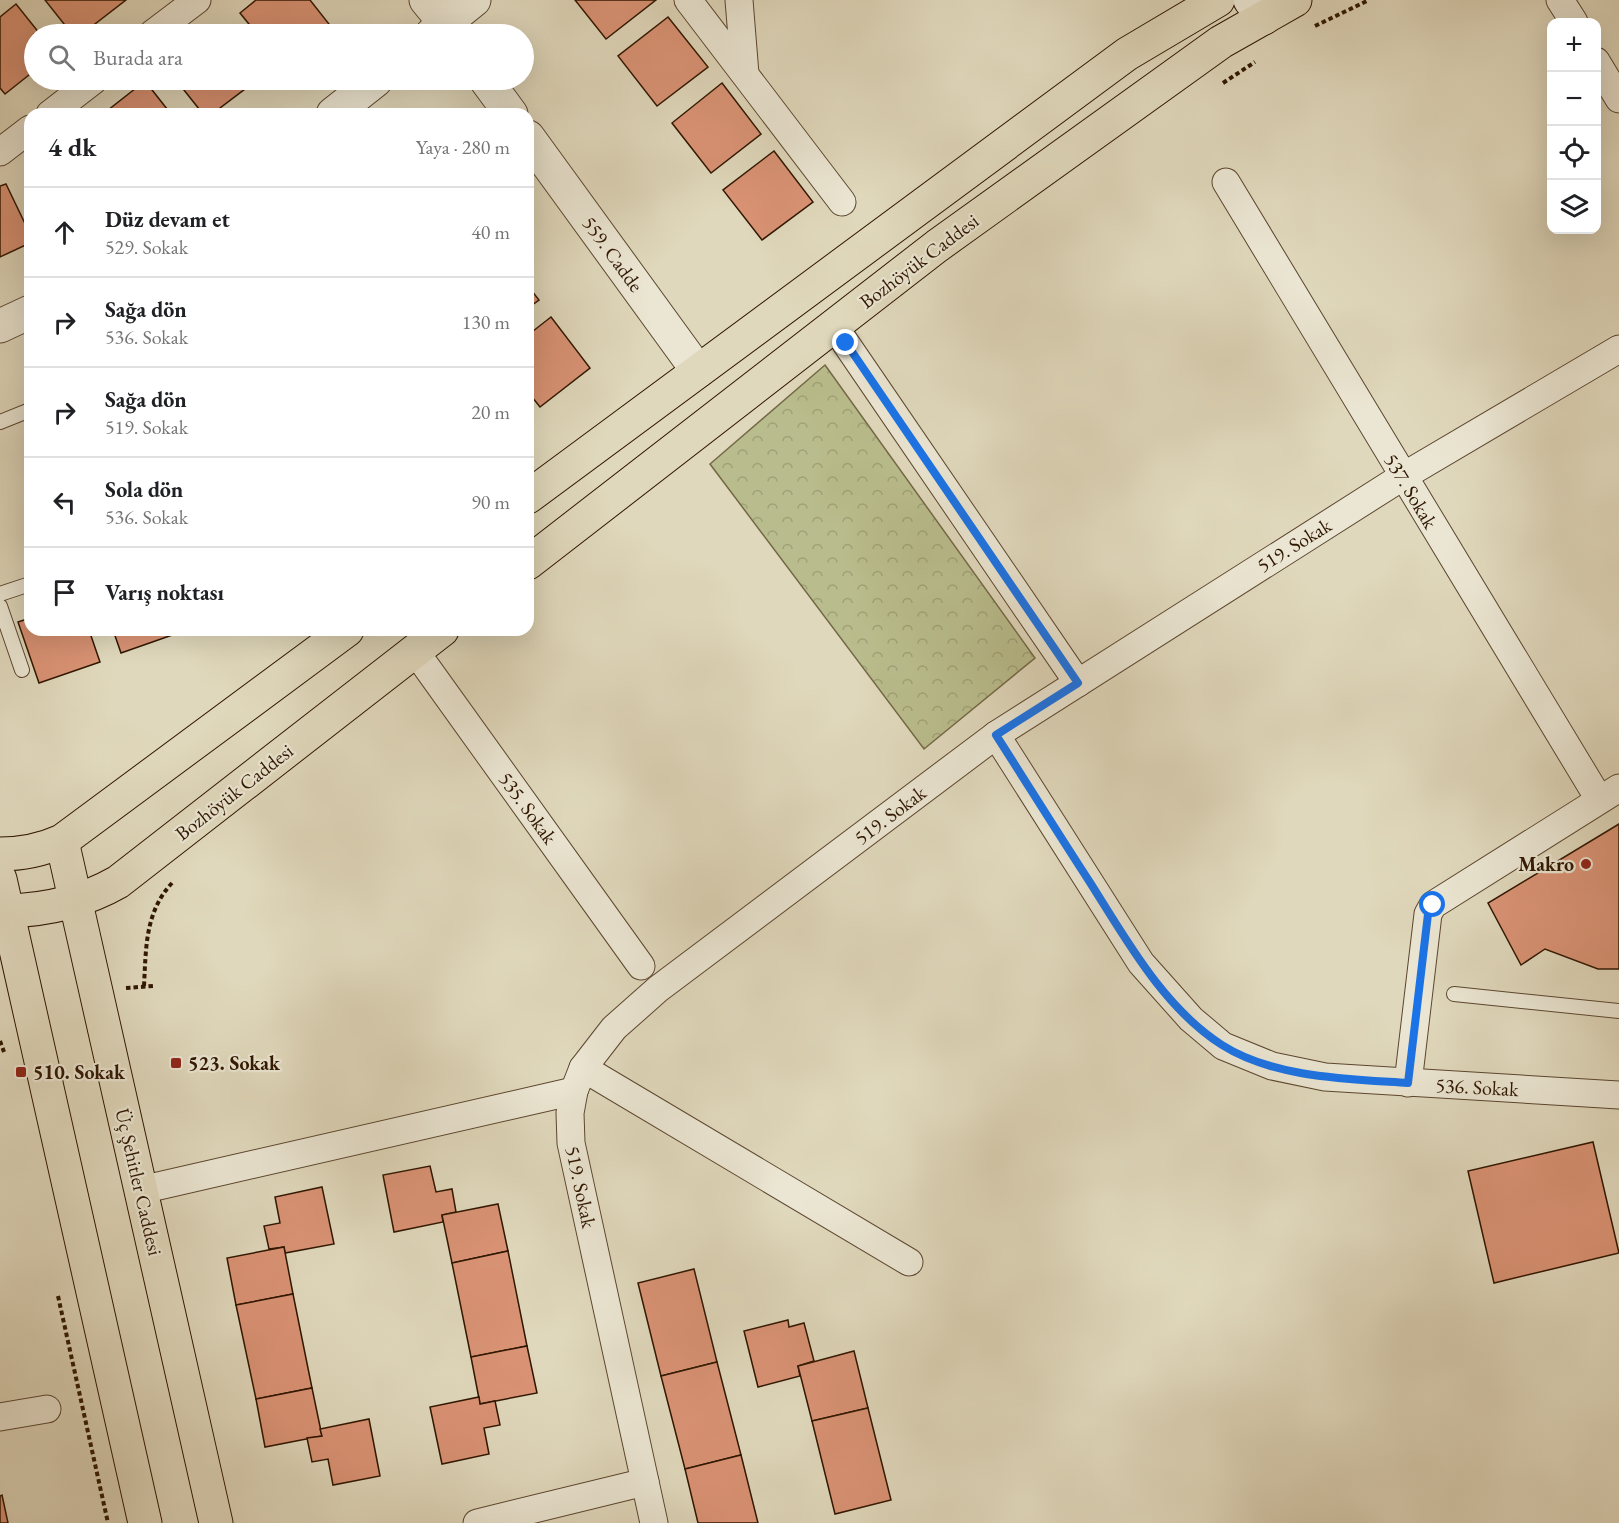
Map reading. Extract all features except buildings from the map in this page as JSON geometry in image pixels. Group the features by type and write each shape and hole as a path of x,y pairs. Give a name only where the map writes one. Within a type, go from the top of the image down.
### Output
{"main road":[{"name":"Bozhöyük Caddesi","path":"534,558 937,246 1221,42 1257,9 1295,0"},
{"path":"534,493 1118,61 1201,4"},
{"path":"0,854 18,854 45,848 62,841 339,636"},
{"name":"Bozhöyük Caddesi","path":"4,911 56,906 76,901 118,882 435,636"},
{"name":"Üç Şehitler Caddesi","path":"62,841 216,1523"},
{"path":"0,879 4,911 145,1523"}],"street":[{"path":"165,24 197,0"},
{"path":"439,23 474,0"},
{"path":"688,0 842,202"},
{"path":"739,0 745,75"},
{"path":"1560,0 1571,18"},
{"path":"1201,4 1221,42"},
{"path":"1601,69 1619,99"},
{"path":"58,108 81,90"},
{"path":"341,108 363,90"},
{"path":"494,90 507,108"},
{"path":"0,152 24,134"},
{"name":"559. Cadde","path":"534,145 699,371"},
{"name":"537. Sokak","path":"1226,182 1402,477 1609,793"},
{"path":"0,326 24,315"},
{"path":"834,326 1078,683"},
{"name":"519. Sokak","path":"654,1523 571,1143 570,1113 579,1079 598,1045 658,989 996,735 1402,477 1619,349"},
{"name":"535. Sokak","path":"416,651 641,966"},
{"name":"536. Sokak","path":"996,735 1141,963 1166,993 1223,1046 1272,1066 1324,1077 1619,1095"},
{"path":"1408,1083 1428,914 1433,905 1609,793"},
{"path":"141,1190 579,1079 909,1262"},
{"path":"0,1417 46,1409"},
{"path":"477,1523 645,1482"}],"lane":[{"path":"0,422 24,412"},
{"path":"0,594 24,586"},
{"path":"0,606 22,670"},
{"path":"1454,994 1619,1011"}],"path":[{"path":"144,986 147,935 158,898 179,875"},
{"path":"46,1409 117,1396"}],"green space":[{"path":"825,365 1035,658 924,749 710,464"}],"place":[{"name":"Makro","path":"1586,864"},
{"name":"523. Sokak","path":"176,1063"},
{"name":"510. Sokak","path":"21,1072"}],"route":[{"path":"846,343 1078,683 996,735 1141,963 1191,1019 1223,1046 1272,1066 1324,1077 1408,1083 1428,914 1433,905"}]}
